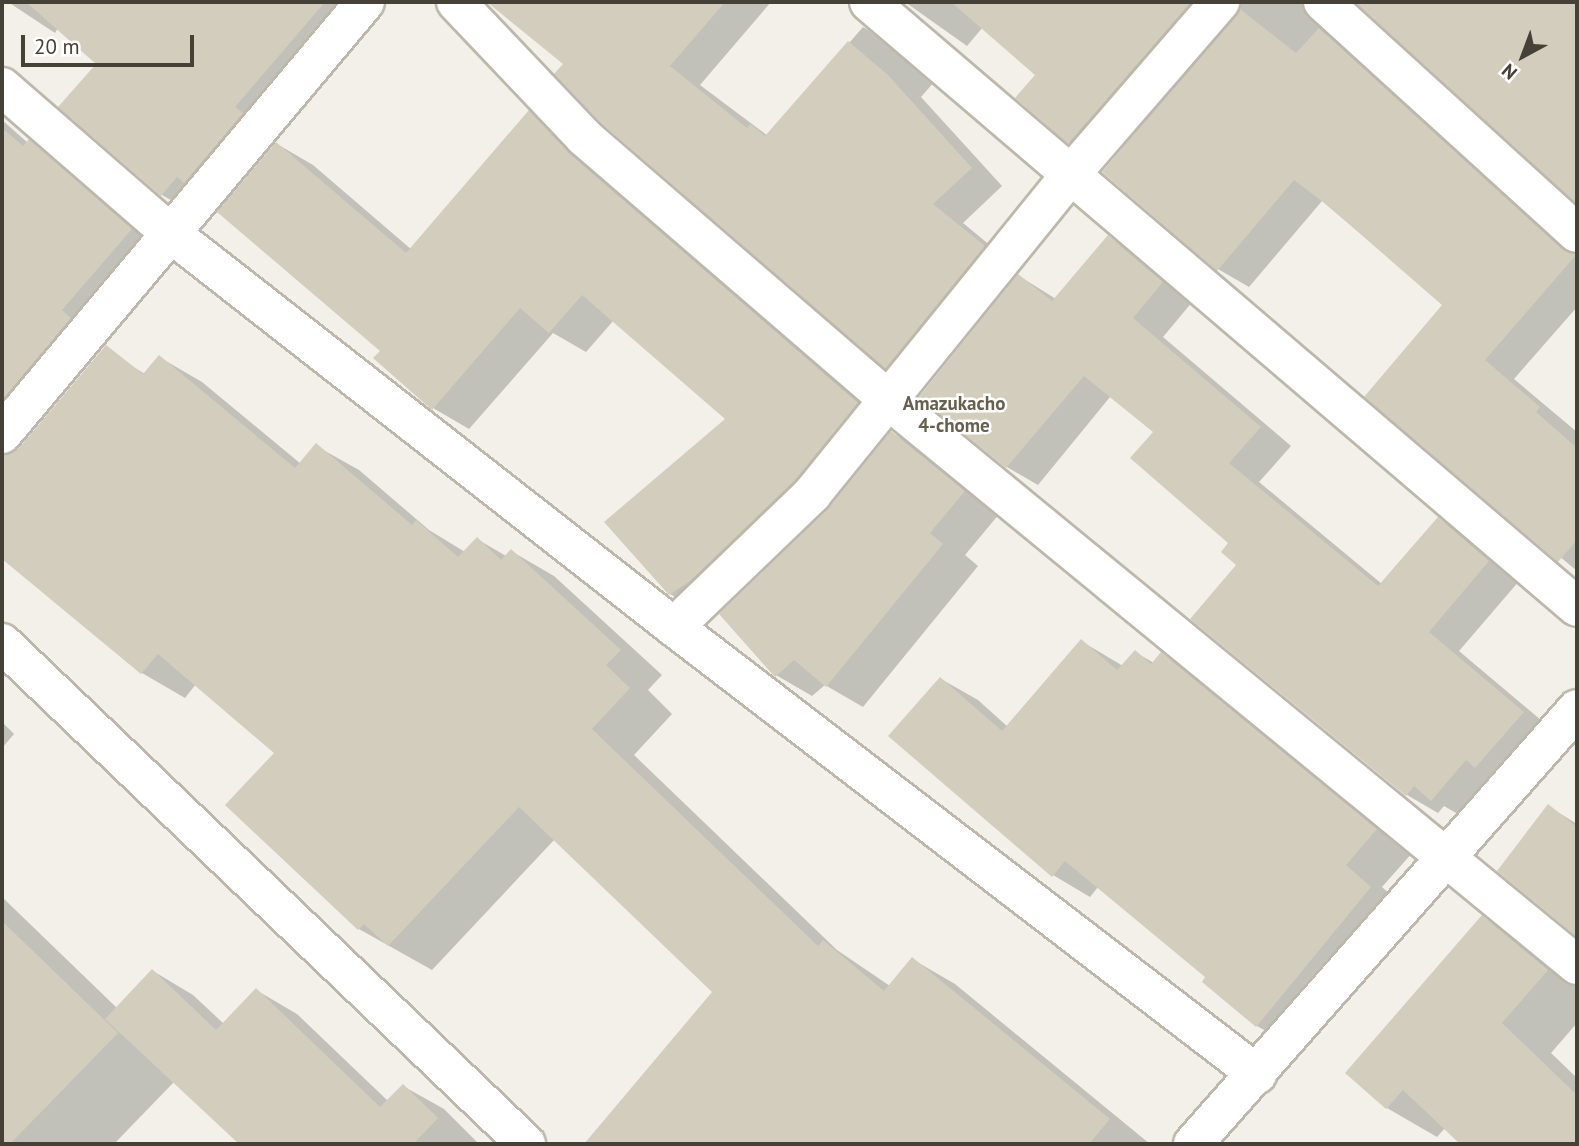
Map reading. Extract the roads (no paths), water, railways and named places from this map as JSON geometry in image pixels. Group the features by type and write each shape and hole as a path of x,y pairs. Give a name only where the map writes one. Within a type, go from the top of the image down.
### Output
{"street":[{"path":"2,434 365,2"},
{"path":"456,2 584,137 887,398 1577,965"},
{"path":"869,2 1577,607"},
{"path":"674,627 813,494 887,398 1071,174 1220,2"},
{"path":"1323,2 1577,233"},
{"path":"2,87 169,232 674,627 1257,1074"},
{"path":"2,643 526,1144"},
{"path":"1193,1144 1577,709"}],"district":[{"name":"Amazukacho 4-chome","path":"954,415"}]}
